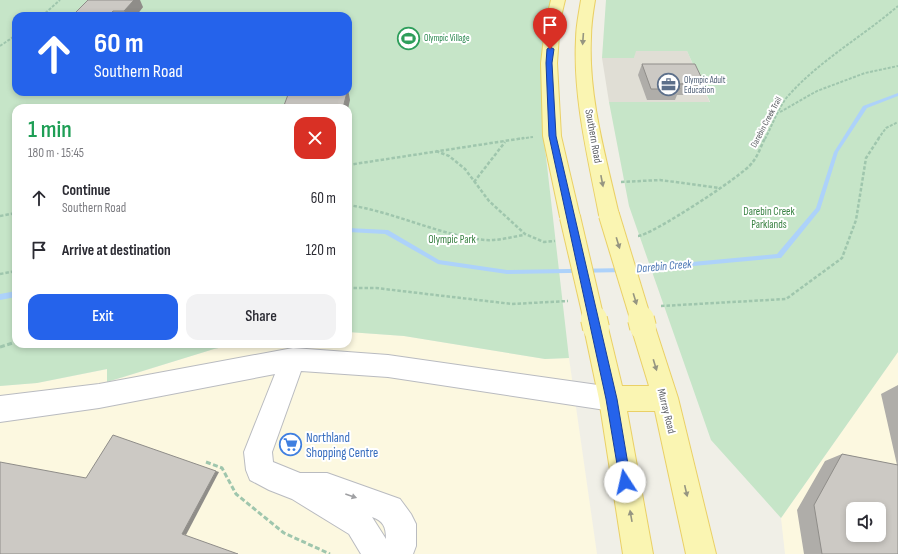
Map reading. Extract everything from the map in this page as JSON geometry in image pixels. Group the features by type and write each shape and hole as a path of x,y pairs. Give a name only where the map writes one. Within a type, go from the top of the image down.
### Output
{"main road":[{"path":"558,0 553,21 549,63 552,136 612,399 638,554"},
{"name":"Southern Road","path":"588,0 582,41 583,64 592,129 609,215 626,270"},
{"name":"Murray Road","path":"626,270 664,398 701,554"},
{"path":"612,399 664,398"}],"lane":[{"path":"0,409 100,396 293,359 388,366 612,399"},
{"path":"293,359 258,452 260,470 279,480 300,487 359,524 375,548 377,554"},
{"path":"300,487 327,487 390,509 401,524 401,546 398,554"}],"path":[{"path":"46,12 60,0"},
{"name":"Darebin Creek Trail","path":"642,236 659,228 720,188 752,164 787,97 818,66 881,21 898,6"},
{"path":"0,46 12,38"},
{"path":"780,112 817,91 865,73 898,66"},
{"path":"660,306 786,299 842,258 856,220 866,158 886,128 898,122"},
{"path":"352,164 534,136 552,136"},
{"path":"474,182 505,141"},
{"path":"436,151 449,156 465,169 489,201 525,234 544,242"},
{"path":"621,182 660,180 720,188"},
{"path":"352,205 363,206 391,213 448,231 486,240 525,234"},
{"path":"0,216 12,214"},
{"path":"0,274 12,272"},
{"path":"352,288 376,288 512,304 570,301"},
{"path":"0,346 12,343"},
{"path":"206,462 222,468 236,494 284,533 330,554"}],"shaded area":[{"path":"635,51 687,51 710,103 609,102 602,58 634,58"},
{"name":"Northland Shopping Centre","path":"352,332 404,336 545,359 569,358 597,554 0,554 0,386 37,383 108,369 108,382 214,349 352,348"},
{"path":"898,352 898,554 785,554 781,518"}],"green space":[{"name":"Olympic Park","path":"0,0 551,0 544,66 545,148 569,358 545,359 404,336 352,332 352,104 12,104 12,348 219,348 107,382 107,369 37,383 0,386"},
{"name":"Darebin Creek Parklands","path":"606,0 898,0 898,352 781,518 711,440 629,206 609,102 710,102 687,51 636,51 634,58 602,58"}],"building":[{"path":"88,0 134,0 124,11 76,12"},
{"path":"642,64 695,64 704,83 678,84 680,89 651,89"},
{"path":"288,96 346,96 344,104 284,104"},
{"path":"113,435 216,471 182,534 238,554 0,554 0,462 86,478"},
{"path":"842,454 898,465 898,554 822,554 814,505"}],"waterway":[{"name":"Darebin Creek","path":"352,230 386,232 438,262 507,272 628,270 779,256 818,209 836,152 865,107 898,94"},
{"name":"Darebin Creek","path":"0,297 12,295"}],"place":[{"name":"Olympic Village","path":"408,38"},
{"name":"Olympic Adult Education","path":"668,85"},
{"name":"Northland Shopping Centre","path":"290,444"}],"route":[{"path":"550,49 549,63 552,136 612,399 625,482"}]}
